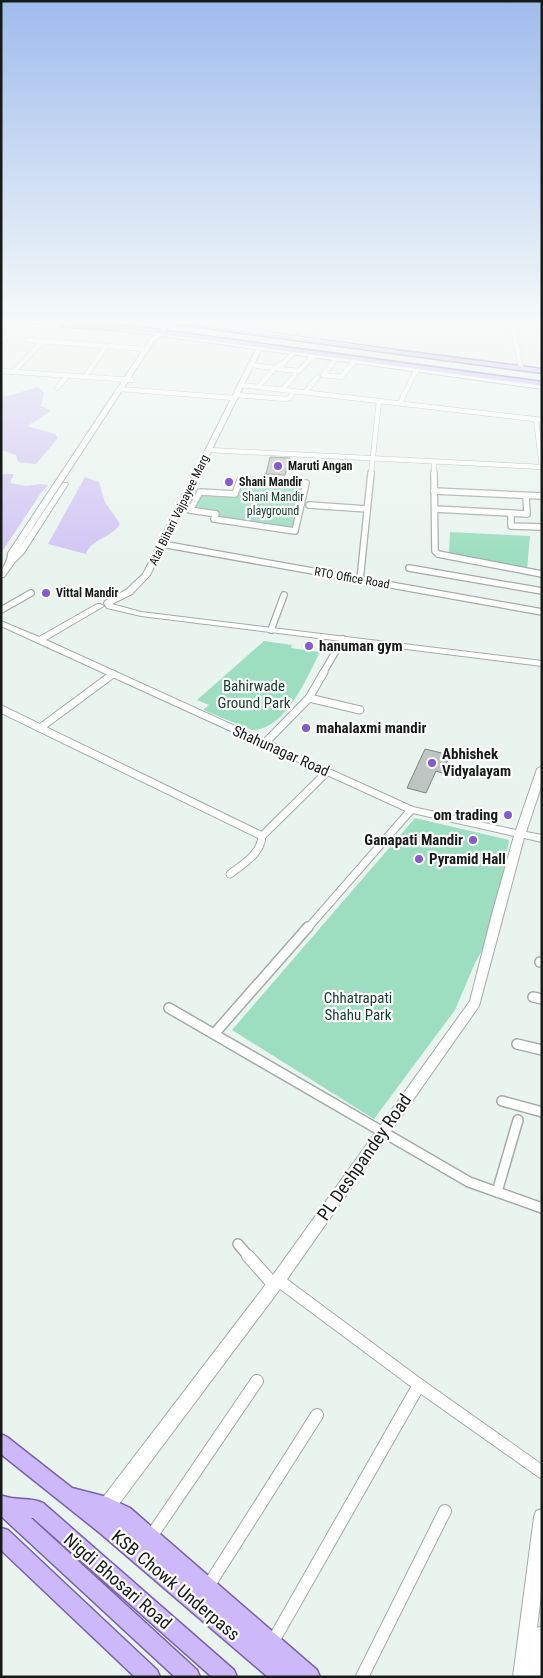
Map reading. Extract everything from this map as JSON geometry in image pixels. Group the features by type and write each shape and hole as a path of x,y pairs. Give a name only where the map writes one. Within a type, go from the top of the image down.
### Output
{"main road":[{"path":"1,1443 67,1494 107,1506 123,1515 310,1677"},
{"name":"KSB Chowk Underpass","path":"67,1494 284,1677"},
{"path":"3,1505 190,1677"},
{"name":"Nigdi Bhosari Road","path":"3,1505 37,1509 227,1677"},
{"path":"1,1537 150,1677"}],"street":[{"path":"1,575 20,553 118,397"},
{"name":"Atal Bihari Vajpayee Marg","path":"39,641 106,605 139,583 146,575 234,397"},
{"path":"258,397 288,399 289,397"},
{"path":"209,450 542,467 539,420 354,397"},
{"path":"400,403 403,397"},
{"path":"360,580 379,400"},
{"path":"434,462 435,551 438,554 542,574"},
{"path":"240,480 306,483 295,530 214,520 216,514 190,510 200,492 236,494 240,480"},
{"path":"434,491 542,496"},
{"path":"435,509 527,514 526,496"},
{"path":"309,505 367,509"},
{"path":"511,513 511,526 542,528"},
{"name":"RTO Office Road","path":"162,544 542,612"},
{"path":"409,568 542,591"},
{"path":"1,610 31,593"},
{"path":"271,630 284,595"},
{"path":"1,602 10,606"},
{"path":"106,605 140,614 542,664"},
{"name":"Shahunagar Road","path":"1,623 411,810 542,839"},
{"path":"265,744 308,698 343,639"},
{"path":"40,728 113,674"},
{"path":"308,698 360,710"},
{"path":"1,709 262,836"},
{"name":"PL Deshpandey Road","path":"107,1506 276,1282 382,1131 476,1003 497,914 520,834 542,769"},
{"path":"262,836 326,772"},
{"path":"214,1034 411,810"},
{"path":"230,874 260,847 263,842 262,836"},
{"path":"169,1008 469,1182 542,1208"},
{"path":"517,1044 542,1050"},
{"path":"502,1101 542,1112"},
{"path":"497,1192 518,1120"},
{"path":"238,1244 276,1282 542,1472"},
{"path":"150,1538 257,1381"},
{"path":"272,1643 419,1385"},
{"path":"207,1588 317,1415"},
{"path":"362,1677 445,1511"},
{"path":"522,1677 542,1517"},
{"path":"536,1677 542,1635"}],"green space":[{"name":"Shani Mandir playground","path":"240,480 306,483 295,531 214,519 215,514 192,512 202,493 235,495"},
{"path":"450,532 530,536 527,569 449,554"},
{"name":"Bahirwade Ground Park","path":"264,641 292,645 291,648 320,652 302,688 285,712 264,728 252,730 203,710 209,705 197,700"},
{"name":"Chhatrapati Shahu Park","path":"415,818 509,840 493,931 475,963 455,1010 374,1119 232,1030"}],"shaded area":[{"path":"1,397 43,397 41,406 51,411 27,426 55,434 58,438 36,464 18,462 16,455 1,450"},
{"path":"14,474 10,483 26,486 48,485 1,553 1,475"},
{"path":"85,477 99,482 105,502 120,524 111,533 92,545 86,554 48,544"}],"building":[{"name":"Maruti Angan","path":"270,457 290,458 285,475 266,474"},
{"name":"Abhishek Vidyalayam","path":"425,749 450,755 442,773 436,771 426,793 407,788"}],"place":[{"name":"Maruti Angan","path":"278,466"},
{"name":"Shani Mandir","path":"229,482"},
{"name":"Vittal Mandir","path":"46,593"},
{"name":"hanuman gym","path":"309,646"},
{"name":"mahalaxmi mandir","path":"306,728"},
{"name":"Abhishek Vidyalayam","path":"432,763"},
{"name":"om trading","path":"508,815"},
{"name":"Ganapati Mandir","path":"473,840"},
{"name":"Pyramid Hall","path":"419,859"}]}
